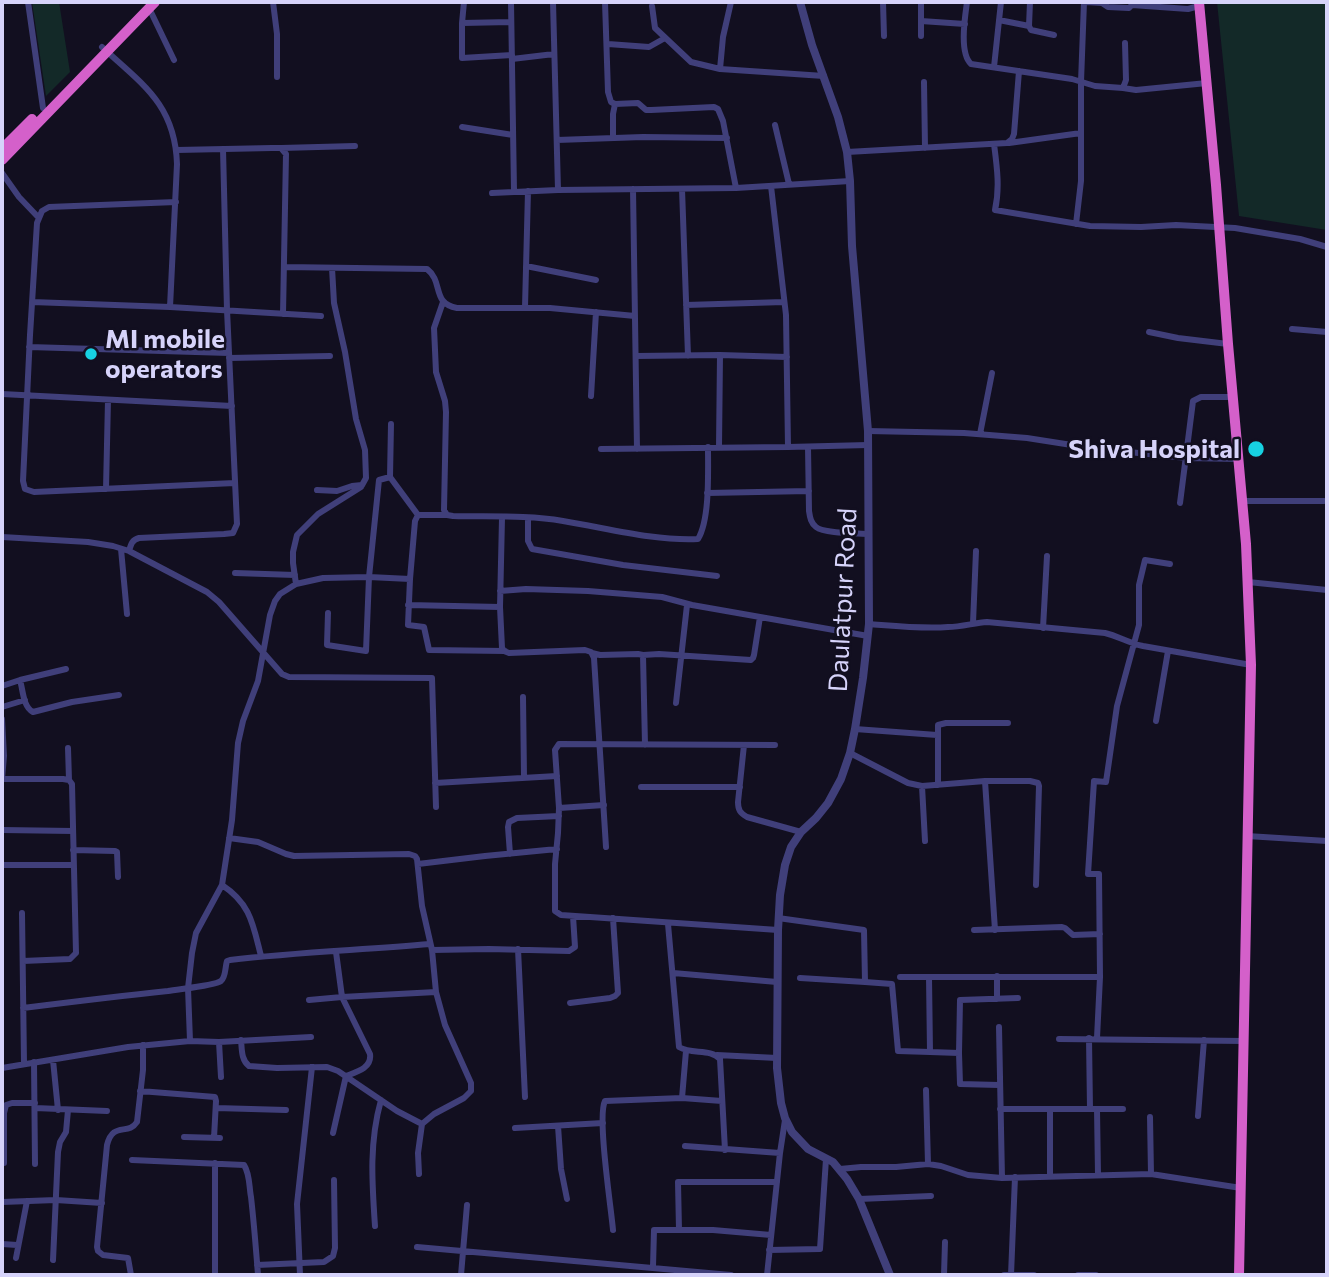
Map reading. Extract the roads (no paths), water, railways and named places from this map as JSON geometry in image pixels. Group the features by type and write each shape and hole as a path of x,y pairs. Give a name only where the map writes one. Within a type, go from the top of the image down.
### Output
{"highway":[{"path":"3,150 150,4"},
{"path":"1199,4 1239,459 1251,665 1239,1275"},
{"path":"3,150 104,49"}],"street":[{"path":"28,2 43,108"},
{"path":"273,2 276,13 277,77"},
{"path":"464,2 462,58 554,54"},
{"path":"511,2 514,191"},
{"path":"553,2 558,190"},
{"path":"606,2 611,102 638,103 646,110 713,107 720,112 736,188"},
{"path":"720,69 723,37 731,2"},
{"name":"Daulatpur Road","path":"800,2 847,152 852,246 869,431 869,624 850,754 828,803 791,846 785,865 778,930 777,1058 781,1103 792,1132 808,1149 833,1162 853,1186 890,1275"},
{"path":"883,2 884,36"},
{"path":"921,2 921,36"},
{"path":"967,2 965,56 971,64 1072,79 1095,86 1136,90 1207,83"},
{"path":"994,67 1001,2"},
{"path":"1028,26 1030,2"},
{"path":"1076,224 1081,181 1081,82 1085,2 1129,8 1132,5 1188,9 1199,4"},
{"path":"150,4 174,60"},
{"path":"652,6 655,28 691,62 720,69 824,76"},
{"path":"999,20 1054,35"},
{"path":"922,21 965,24"},
{"path":"462,23 511,22"},
{"path":"608,44 649,47 665,38"},
{"path":"1123,88 1126,80 1125,43"},
{"path":"104,49 160,103 173,131 177,150 170,307"},
{"path":"1007,143 1014,134 1019,71"},
{"path":"924,82 925,148"},
{"path":"612,138 615,104"},
{"path":"775,125 789,184"},
{"path":"462,127 513,135"},
{"path":"847,152 1007,143 1081,133"},
{"path":"557,140 727,138"},
{"path":"994,144 998,190 995,211 1090,226 1190,225 1219,228 1265,233 1327,247"},
{"path":"177,150 355,146"},
{"path":"281,148 286,154 283,314"},
{"path":"129,551 134,540 139,538 233,533 237,524 223,149"},
{"path":"2,173 19,197 39,218"},
{"path":"492,193 736,188 850,181"},
{"path":"771,186 784,302 788,447"},
{"path":"633,189 637,449"},
{"path":"682,189 688,356"},
{"path":"525,307 528,191"},
{"path":"176,202 49,207 42,211 39,218 32,302 23,481 25,489 34,492 235,483"},
{"path":"526,266 596,280"},
{"path":"284,267 427,269 432,272 447,306 550,307 635,316"},
{"path":"296,584 293,552 298,535 318,514 349,496 366,478 365,450 356,419 334,303 332,268"},
{"path":"32,302 321,316"},
{"path":"443,302 434,328 436,372 446,412 444,510 447,515"},
{"path":"686,304 784,302"},
{"path":"591,396 596,312"},
{"path":"1292,329 1327,332"},
{"path":"1149,332 1228,344"},
{"path":"29,347 229,356 330,355"},
{"path":"719,447 720,355"},
{"path":"636,356 787,357"},
{"path":"980,434 992,373"},
{"path":"2,394 232,406"},
{"path":"1180,503 1193,401 1201,397 1234,397"},
{"path":"106,489 108,400"},
{"path":"391,424 390,477 418,515"},
{"path":"869,431 980,434 1186,458 1239,459"},
{"path":"601,449 868,444"},
{"path":"418,515 528,518 563,521 617,532 698,539 703,529 707,493 708,447"},
{"path":"808,447 811,521 818,528 869,534"},
{"path":"328,613 327,645 366,651 369,577 379,480 390,477"},
{"path":"317,490 337,491 362,485"},
{"path":"707,493 809,491"},
{"path":"1242,501 1324,501"},
{"path":"418,515 415,521 408,625 424,627 429,650 509,653 585,650 600,655 659,654 751,660 760,617"},
{"path":"502,518 500,607 502,648 505,651"},
{"path":"528,518 528,541 532,549 623,565 717,576"},
{"path":"2,537 88,542 129,551 206,592 219,602 282,674 289,677 432,678 436,807"},
{"path":"121,549 127,614"},
{"path":"973,623 976,551"},
{"path":"1043,628 1047,556"},
{"path":"1098,1175 1093,1038 1100,977 1099,874 1088,874 1094,781 1106,782 1117,706 1139,625 1139,585 1145,560 1170,564"},
{"path":"235,573 295,575"},
{"path":"190,1041 188,988 196,933 222,885 238,743 258,681 275,601 280,594 296,584 323,578 410,579"},
{"path":"1248,582 1327,590"},
{"path":"500,591 588,590 662,597 687,605 868,636"},
{"path":"408,605 500,607"},
{"path":"676,704 687,605"},
{"path":"869,624 934,628 987,622 1116,635 1134,644 1251,665"},
{"path":"1156,721 1168,651"},
{"path":"592,652 606,848"},
{"path":"643,655 645,745"},
{"path":"2,686 66,669"},
{"path":"20,680 29,711 33,712 72,702 119,695"},
{"path":"523,697 524,778"},
{"path":"2,707 25,700"},
{"path":"2,719 2,779 69,780"},
{"path":"938,785 937,728 940,723 1008,723"},
{"path":"855,729 937,735"},
{"path":"775,745 559,744 555,750 559,812 555,911 561,915 778,930"},
{"path":"744,745 738,809 741,813 801,832"},
{"path":"23,961 70,959 76,953 72,784 69,780 68,748"},
{"path":"850,754 908,783 922,786 985,781 1038,783 1036,885"},
{"path":"435,783 557,776"},
{"path":"985,781 995,930"},
{"path":"922,786 925,841"},
{"path":"641,788 740,788"},
{"path":"510,854 508,827 512,820 604,805"},
{"path":"2,830 73,831"},
{"path":"1247,836 1327,841"},
{"path":"229,838 258,842 294,856 415,856 436,992 445,1025 471,1083 471,1091 464,1098 434,1114 422,1124 418,1153 419,1174"},
{"path":"418,864 557,849"},
{"path":"73,850 117,852 118,877"},
{"path":"2,865 73,865"},
{"path":"222,885 237,895 245,907 253,923 261,957"},
{"path":"22,913 24,1063"},
{"path":"23,1008 188,988 221,981 227,961 261,957 431,947 569,951 575,947 573,916"},
{"path":"570,1003 610,998 618,993 613,918"},
{"path":"779,918 864,930 865,982"},
{"path":"668,923 679,1047 686,1051 717,1055 777,1058"},
{"path":"974,930 1062,927 1073,935 1100,934"},
{"path":"518,950 525,1097"},
{"path":"336,952 342,997 370,1054 369,1065 346,1076"},
{"path":"673,973 777,982"},
{"path":"997,976 998,999"},
{"path":"900,977 1100,977"},
{"path":"929,977 930,1052"},
{"path":"800,978 892,984 898,1051 959,1053"},
{"path":"309,1000 436,992"},
{"path":"999,1085 960,1084 960,1000 1018,998"},
{"path":"999,1027 1002,1178"},
{"path":"2,1068 143,1045 311,1037"},
{"path":"1059,1039 1244,1041"},
{"path":"241,1040 243,1058 249,1066 327,1067 338,1071 397,1111 422,1124"},
{"path":"1198,1116 1204,1040"},
{"path":"219,1042 221,1077"},
{"path":"131,1275 128,1258 103,1255 97,1251 108,1139 116,1130 136,1126 143,1045"},
{"path":"682,1098 686,1051"},
{"path":"717,1055 720,1059 725,1150"},
{"path":"53,1060 58,1110"},
{"path":"34,1062 35,1164"},
{"path":"300,1275 297,1204 312,1067"},
{"path":"333,1133 346,1076"},
{"path":"926,1090 928,1164"},
{"path":"140,1091 215,1097 217,1138 184,1137"},
{"path":"613,1230 603,1104 606,1101 682,1098 722,1101"},
{"path":"375,1226 373,1142 381,1100"},
{"path":"4,1163 6,1105 12,1103 58,1110 107,1111"},
{"path":"216,1108 286,1110"},
{"path":"1000,1109 1123,1109"},
{"path":"1050,1109 1050,1175"},
{"path":"53,1260 58,1152 66,1132 68,1110"},
{"path":"1150,1117 1151,1174"},
{"path":"766,1275 785,1118"},
{"path":"515,1128 603,1123"},
{"path":"558,1126 561,1169 567,1199"},
{"path":"685,1146 780,1153"},
{"path":"769,1250 820,1249 826,1159"},
{"path":"132,1160 244,1165 253,1216 258,1275"},
{"path":"215,1163 215,1275"},
{"path":"840,1169 928,1164 968,1175 1002,1178 1151,1174 1241,1188"},
{"path":"1011,1275 1015,1177"},
{"path":"257,1265 324,1262 333,1256 334,1180"},
{"path":"679,1230 678,1182 777,1182"},
{"path":"859,1199 931,1196"},
{"path":"2,1202 56,1200 102,1203"},
{"path":"16,1258 27,1201"},
{"path":"461,1275 467,1205"},
{"path":"653,1268 654,1230 713,1230 771,1235"},
{"path":"944,1275 945,1242"},
{"path":"2,1244 18,1245"},
{"path":"417,1247 731,1275"},
{"path":"1004,1275 1034,1275"},
{"path":"1078,1275 1096,1275"}],"place":[{"name":"MI mobile operators","path":"91,354"},
{"name":"Shiva Hospital","path":"1256,449"}]}
